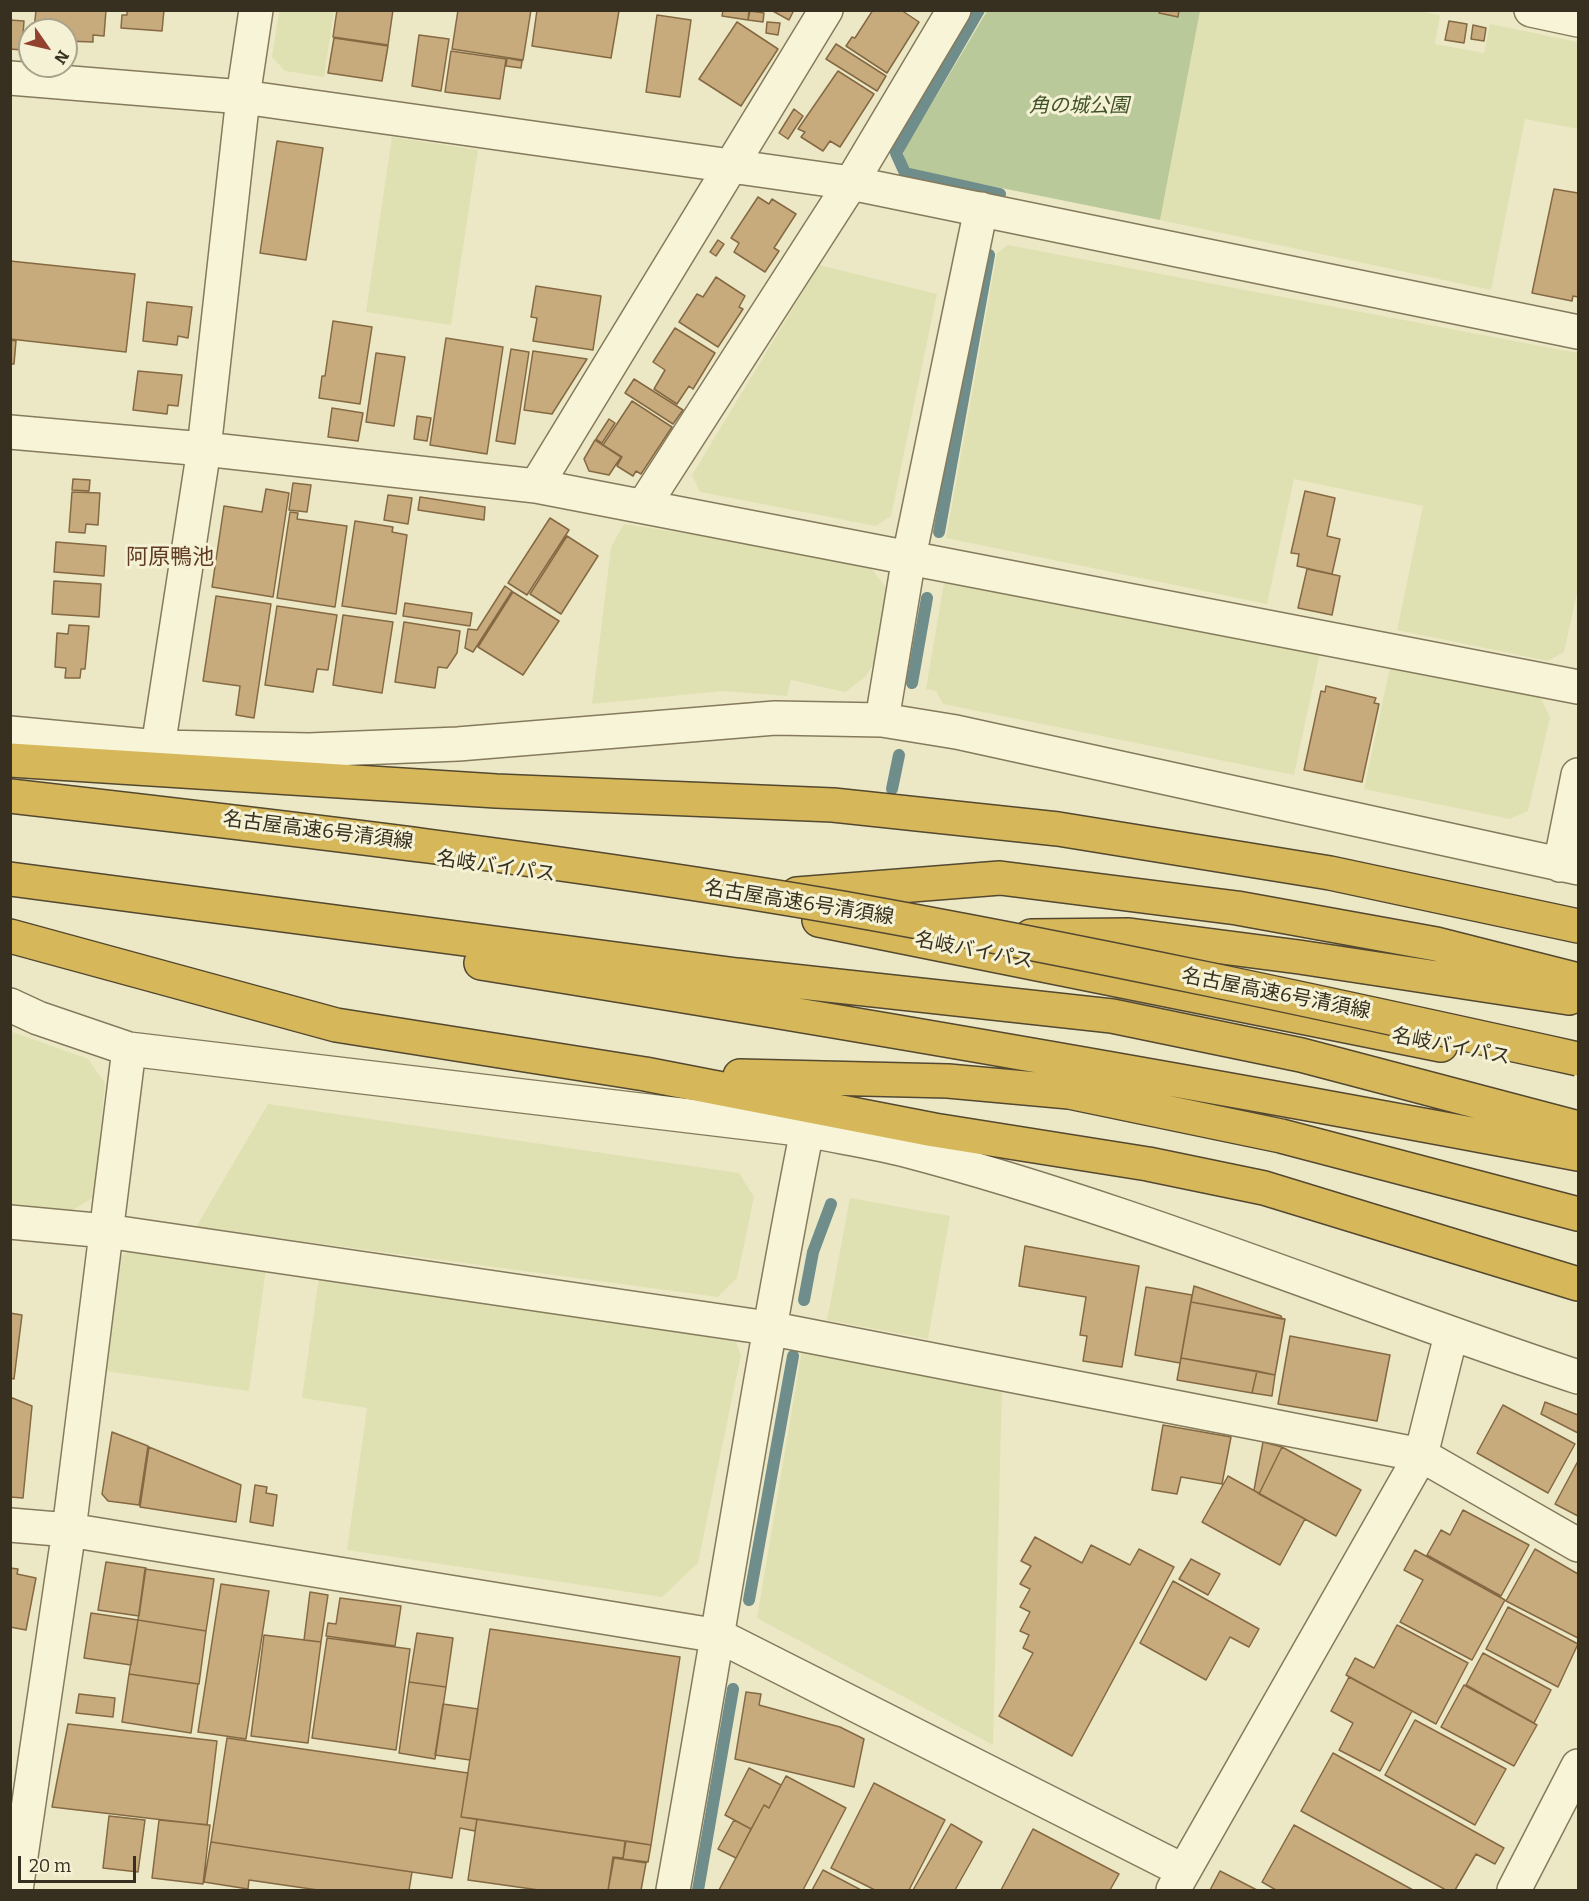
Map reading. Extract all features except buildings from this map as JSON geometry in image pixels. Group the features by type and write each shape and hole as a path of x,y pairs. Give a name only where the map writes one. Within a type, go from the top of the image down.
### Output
{"highway":[{"path":"10,760 496,791 832,806 1058,829 1330,873 1578,926"},
{"name":"名岐バイパス","path":"10,797 723,900 1578,1073"},
{"name":"名古屋高速6号清須線","path":"10,797 395,840 830,906 1324,1003 1578,1059"},
{"path":"723,900 1000,878 1237,908 1436,944 1578,980"},
{"path":"10,879 737,975 1112,1016 1301,1055 1578,1128"},
{"path":"10,894 366,945 819,1018 1298,1101 1578,1154"},
{"path":"984,936 1129,935 1299,957 1578,999"},
{"path":"10,936 336,1025 645,1074 934,1130 1148,1164 1264,1188 1578,1284"},
{"path":"645,1074 948,1081 1069,1092 1281,1136 1578,1214"}],"street":[{"path":"158,747 204,449 243,97 256,10"},
{"path":"536,486 826,10"},
{"path":"644,506 851,183 954,10"},
{"path":"1531,10 1578,20"},
{"path":"10,78 243,97 731,164 851,183 1578,332"},
{"path":"882,720 909,557 981,209"},
{"path":"10,432 204,449 536,486 1578,687"},
{"path":"10,733 158,747 309,750 458,744 775,718 882,720 956,732 1569,867 1578,775"},
{"path":"10,1005 38,1018 129,1049 807,1130 903,1150 1017,1183 1202,1245 1452,1335 1578,1377"},
{"path":"16,1890 69,1530 129,1049"},
{"path":"673,1890 719,1636 768,1328 807,1130"},
{"path":"10,1222 106,1231 768,1328 1421,1455 1578,1545"},
{"path":"10,1525 69,1530 719,1636 1179,1881 1421,1455 1452,1335"},
{"path":"1514,1890 1578,1766"}],"green space":[{"path":"279,11 334,11 324,77 285,71 272,57"},
{"name":"角の城公園","path":"987,11 1200,11 1160,220 907,169 903,152"},
{"path":"1200,11 1419,11 1440,15 1435,44 1484,53 1490,24 1578,42 1578,129 1525,119 1491,290 1160,220"},
{"path":"392,137 478,150 451,325 366,312"},
{"path":"1008,245 1578,353 1578,589 1564,652 1548,661 1397,630 1423,506 1294,479 1267,604 946,538 997,253"},
{"path":"819,265 937,294 891,516 876,526 700,492 692,475"},
{"path":"624,524 865,561 887,588 874,664 864,678 845,692 791,680 787,696 722,691 592,704 611,547"},
{"path":"945,576 1320,653 1294,775 943,704 936,691 926,689"},
{"path":"1390,667 1541,698 1550,718 1528,811 1510,819 1364,789"},
{"path":"10,1031 88,1059 105,1083 94,1197 71,1211 11,1204"},
{"path":"268,1104 739,1173 754,1197 737,1278 718,1297 196,1227"},
{"path":"850,1198 950,1216 928,1339 827,1320"},
{"path":"130,1249 266,1269 249,1391 105,1371 113,1264"},
{"path":"319,1277 733,1335 741,1355 698,1563 662,1597 347,1550 367,1408 302,1398"},
{"path":"802,1349 1002,1387 993,1745 757,1618"}],"waterway":[{"path":"979,10 896,153 905,173 1000,194"},
{"path":"939,532 989,255"},
{"path":"912,683 927,598"},
{"path":"892,789 899,755"},
{"path":"804,1300 813,1252 831,1204"},
{"path":"749,1600 793,1356"},
{"path":"698,1890 733,1689"}],"district":[{"name":"阿原鴨池","path":"170,558"}]}
